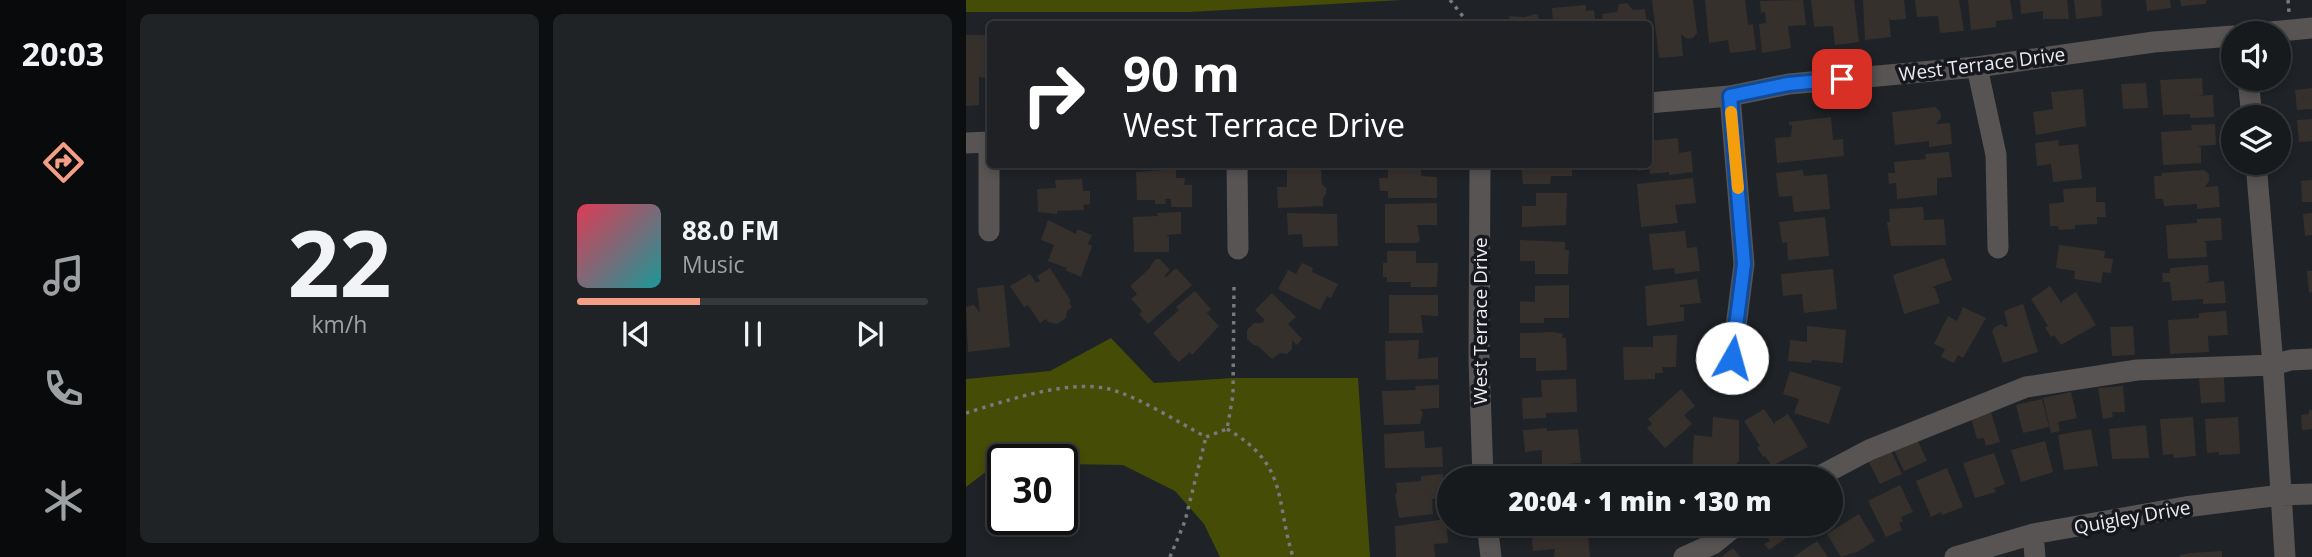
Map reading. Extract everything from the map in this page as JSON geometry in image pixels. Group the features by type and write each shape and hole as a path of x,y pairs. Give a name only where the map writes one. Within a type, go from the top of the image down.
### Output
{"street":[{"path":"2291,30 2312,28"},
{"name":"West Terrace Drive","path":"1652,103 1730,96 1788,84 1977,67 2154,42 2221,37"},
{"path":"1977,67 1996,155 1998,248"},
{"path":"1730,96 1744,264 1732,358"},
{"path":"966,143 987,143"},
{"path":"989,231 990,168"},
{"path":"1237,168 1238,249"},
{"name":"West Terrace Drive","path":"1480,168 1479,360 1483,466"},
{"path":"2257,175 2285,557"},
{"path":"1839,466 1870,450 2026,387 2137,370 2273,365 2291,360 2312,359"},
{"name":"Quigley Drive","path":"1955,557 2033,534 2185,507 2281,495 2312,494"},
{"path":"2033,534 2035,557"},
{"path":"1489,536 1491,557"},
{"path":"1685,557 1713,544 1723,536"}],"path":[{"path":"1450,0 1467,21"},
{"path":"1227,429 1233,395 1234,285"},
{"path":"966,413 1032,394 1088,387 1109,389 1127,396 1206,437 1227,429"},
{"path":"1227,429 1252,445 1271,471 1282,498 1293,557"},
{"path":"1170,557 1185,521 1206,437"}],"green space":[{"path":"966,0 1402,0 1190,12 966,12"},
{"path":"1111,338 1154,383 1233,378 1358,378 1370,557 1220,557 1204,524 1175,491 1123,465 1078,464 1078,444 987,444 987,471 966,487 966,379 1050,371"}],"building":[{"path":"1652,0 1693,0 1697,33 1693,38 1687,39 1681,34 1683,56 1659,58"},
{"path":"1705,0 1745,0 1748,25 1753,24 1756,50 1730,53 1728,40 1709,43"},
{"path":"1803,0 1806,25 1788,26 1791,48 1762,53 1759,24 1766,23 1765,12 1761,13 1760,1"},
{"path":"1811,0 1854,0 1859,42 1835,45 1833,26 1814,27"},
{"path":"1863,0 1904,0 1906,19 1889,18 1891,37 1865,40"},
{"path":"1915,0 1959,0 1964,31 1940,33 1938,16 1917,17"},
{"path":"1968,0 2010,0 2013,19 1996,21 1996,27 1971,30"},
{"path":"2020,0 2067,0 2069,19 2043,19 2043,11 2021,14"},
{"path":"2074,0 2101,0 2102,16 2076,19"},
{"path":"2146,0 2170,0 2171,8 2147,11"},
{"path":"2180,0 2206,0 2206,4 2181,6"},
{"path":"1627,3 1633,10 1645,9 1647,21 1603,21 1602,14 1617,12 1619,4"},
{"path":"1586,5 1586,11 1594,10 1596,21 1553,21 1552,8"},
{"path":"1535,14 1539,21 1510,21 1509,16 1525,17"},
{"path":"966,35 987,35 987,78 979,77 979,105 966,106"},
{"path":"2202,78 2203,95 2195,96 2213,95 2214,117 2163,115 2160,80"},
{"path":"2146,83 2148,108 2123,109 2121,84"},
{"path":"2312,88 2312,109 2297,110 2295,90"},
{"path":"2083,89 2086,126 2036,135 2033,112 2053,109 2051,92"},
{"path":"1935,107 1940,111 1941,118 1936,124 1950,123 1952,144 1929,147 1929,141 1895,145 1892,112"},
{"path":"1831,117 1833,140 1843,139 1844,156 1777,163 1775,138 1791,137 1792,125 1789,126 1789,122"},
{"path":"2312,119 2312,141 2299,142 2297,120"},
{"path":"2215,124 2216,145 2197,146 2201,147 2201,163 2163,165 2161,132 2192,130 2191,125"},
{"path":"1678,138 1679,153 1691,151 1693,172 1669,175 1669,172 1650,174 1649,169 1638,171 1638,168 1652,168 1652,141"},
{"path":"2058,140 2059,146 2078,144 2082,179 2053,182 2051,164 2037,166 2035,143"},
{"path":"1949,152 1952,177 1937,178 1937,195 1897,199 1896,183 1889,184 1888,173 1895,173 1894,162 1926,159 1925,154"},
{"path":"1388,168 1421,168 1421,176 1437,177 1437,198 1388,198 1388,191 1380,191 1379,178 1388,178"},
{"path":"1521,168 1572,168 1572,176 1551,176 1550,184 1523,184"},
{"path":"1176,169 1176,178 1185,178 1184,185 1192,185 1192,207 1171,207 1171,199 1165,199 1166,204 1155,204 1155,200 1137,200 1136,172"},
{"path":"1321,169 1322,185 1326,188 1323,206 1278,208 1277,187 1287,187 1287,170"},
{"path":"1803,170 1804,176 1827,174 1830,209 1794,212 1792,196 1779,197 1776,173"},
{"path":"2204,170 2209,174 2205,187 2218,186 2220,207 2197,209 2197,204 2164,206 2163,199 2155,199 2154,176"},
{"path":"1693,178 1696,203 1675,205 1678,223 1641,227 1637,184"},
{"path":"1082,179 1083,191 1090,191 1090,204 1083,205 1084,210 1057,211 1057,214 1038,212 1037,189 1056,188 1055,180"},
{"path":"2312,180 2312,202 2302,202 2301,181"},
{"path":"2096,187 2096,202 2105,202 2106,217 2097,217 2097,224 2075,225 2075,229 2059,230 2058,226 2050,226 2049,204 2064,202 2063,189"},
{"path":"1536,193 1567,193 1566,225 1522,227 1522,206 1536,206"},
{"path":"1437,203 1437,225 1417,225 1420,240 1417,243 1385,243 1385,204"},
{"path":"1923,207 1924,220 1944,219 1946,245 1891,246 1887,222 1890,222 1889,209"},
{"path":"1181,212 1181,234 1166,235 1169,237 1169,252 1134,252 1133,217"},
{"path":"1287,213 1337,214 1338,246 1303,247 1302,234 1288,235"},
{"path":"2312,213 2312,235 2305,236 2303,214"},
{"path":"1825,217 1829,256 1788,260 1787,243 1792,242 1782,243 1779,222"},
{"path":"2221,218 2222,240 2203,241 2206,242 2207,257 2168,259 2166,225"},
{"path":"1048,220 1076,234 1077,229 1092,235 1088,244 1092,246 1081,277 1048,261 1054,245 1041,240"},
{"path":"1685,231 1687,248 1697,247 1700,271 1675,274 1674,268 1653,270 1649,234"},
{"path":"1520,240 1565,242 1565,250 1569,250 1568,274 1535,274 1535,261 1520,261"},
{"path":"2059,245 2105,251 2104,258 2113,259 2111,273 2103,272 2101,283 2074,279 2075,271 2056,268"},
{"path":"1387,251 1416,251 1416,263 1438,263 1437,287 1410,287 1411,282 1387,282 1387,277 1383,277 1383,263 1387,263"},
{"path":"1944,258 1952,280 1932,287 1935,288 1940,303 1904,314 1893,275"},
{"path":"1156,259 1160,259 1170,270 1164,276 1176,268 1192,285 1148,324 1139,314 1142,311 1131,299 1137,294 1130,286"},
{"path":"1302,263 1313,268 1312,272 1338,284 1331,298 1327,296 1320,310 1278,289 1288,270 1296,274"},
{"path":"2208,265 2209,281 2206,283 2224,281 2226,303 2203,304 2203,299 2172,301 2170,282 2163,282 2162,273 2170,273 2170,268"},
{"path":"1050,268 1072,307 1067,311 1066,318 1057,324 1046,319 1040,323 1028,305 1024,307 1010,286 1030,274 1036,283 1040,281 1037,276"},
{"path":"1833,269 1837,309 1804,313 1802,294 1783,296 1781,274"},
{"path":"2307,271 2312,271 2312,292 2309,293"},
{"path":"1697,279 1701,303 1680,305 1684,307 1684,321 1647,326 1645,286"},
{"path":"1004,285 1010,347 968,352 966,307 974,305 980,313 977,288"},
{"path":"1569,285 1569,318 1544,318 1544,323 1520,323 1520,301 1535,302 1535,286"},
{"path":"2050,286 2062,304 2062,301 2076,292 2096,325 2061,345 2054,335 2051,337 2045,327 2048,326 2031,299"},
{"path":"1195,291 1211,309 1207,313 1219,326 1192,355 1190,352 1179,362 1153,333 1179,310 1176,307"},
{"path":"1272,293 1296,317 1288,324 1302,339 1297,345 1292,340 1292,349 1287,354 1280,353 1272,359 1247,339 1247,330 1254,323 1262,323 1265,320 1255,310"},
{"path":"1389,295 1438,295 1438,316 1421,315 1423,333 1389,333"},
{"path":"2023,304 2038,352 2003,363 1992,331 2001,324 2008,326 2004,311"},
{"path":"1963,307 1986,318 1963,358 1958,355 1954,363 1941,357 1945,349 1934,344 1948,316 1957,321"},
{"path":"2226,311 2228,335 2208,336 2209,352 2170,354 2168,320 2199,318 2199,313"},
{"path":"1807,326 1846,330 1843,363 1788,361 1790,340 1807,342"},
{"path":"2133,326 2135,355 2112,356 2110,327"},
{"path":"1520,333 1563,334 1562,338 1566,338 1567,370 1536,371 1536,358 1520,358"},
{"path":"1677,335 1676,367 1662,367 1663,373 1655,373 1655,379 1624,380 1623,347 1653,347 1653,336"},
{"path":"1419,340 1418,359 1438,357 1438,379 1386,380 1385,341"},
{"path":"1790,371 1841,387 1829,424 1794,413 1799,399 1783,394"},
{"path":"2224,377 2225,402 2201,403 2199,378"},
{"path":"1576,379 1577,412 1546,413 1546,418 1523,419 1522,398 1542,397 1541,380"},
{"path":"1439,385 1439,408 1420,409 1423,413 1420,424 1384,425 1382,391 1416,390 1415,386"},
{"path":"2123,386 2125,412 2112,412 2113,417 2103,419 2098,388"},
{"path":"1681,389 1695,406 1684,415 1692,424 1665,448 1647,428 1652,424 1648,419"},
{"path":"2071,392 2077,418 2058,422 2060,431 2051,433 2043,398"},
{"path":"2042,399 2049,427 2023,433 2016,405"},
{"path":"1764,409 1775,425 1775,422 1788,414 1808,447 1772,466 1765,456 1763,457 1757,447 1760,446 1744,421"},
{"path":"2309,410 2312,410 2312,429 2302,430 2301,415 2309,414"},
{"path":"1991,412 2000,442 1986,446 1984,438 1977,439 1971,418"},
{"path":"1713,417 1739,420 1739,462 1737,466 1692,466 1694,435 1712,437"},
{"path":"2193,417 2196,456 2174,458 2173,454 2163,455 2160,419"},
{"path":"2238,417 2240,454 2207,453 2205,419"},
{"path":"2146,425 2149,458 2112,459 2109,429"},
{"path":"1578,429 1581,463 1566,466 1542,465 1542,450 1525,452 1523,430"},
{"path":"2091,429 2098,466 2064,470 2058,435"},
{"path":"1424,431 1425,448 1442,447 1443,466 1385,468 1384,434"},
{"path":"1917,439 1927,461 1904,471 1894,450"},
{"path":"2045,441 2053,472 2021,482 2011,450"},
{"path":"1891,451 1902,474 1880,484 1868,461"},
{"path":"1994,453 2005,484 1994,488 1996,492 1975,498 1963,463"},
{"path":"1947,468 1963,507 1931,517 1916,481"},
{"path":"1437,475 1437,499 1432,499 1433,514 1399,518 1396,483 1421,481 1421,476"},
{"path":"1900,485 1913,512 1901,517 1903,521 1899,523 1902,530 1886,537 1868,501"},
{"path":"1859,514 1875,541 1857,552 1841,557 1828,536 1843,536 1843,524"},
{"path":"1437,520 1437,536 1447,536 1448,543 1434,544 1435,557 1396,557 1395,526"},
{"path":"1532,536 1588,536 1590,557 1554,557 1555,549 1533,551"},
{"path":"1766,536 1789,536 1769,550 1764,544 1770,541"},
{"path":"1817,541 1828,557 1793,557"},
{"path":"1733,548 1740,557 1721,557"},
{"path":"2222,551 2222,557 2180,557 2191,553"}],"slow traffic":[{"path":"1731,112 1738,188"}],"route":[{"path":"1732,358 1744,264 1730,96 1788,84 1842,79"}]}
